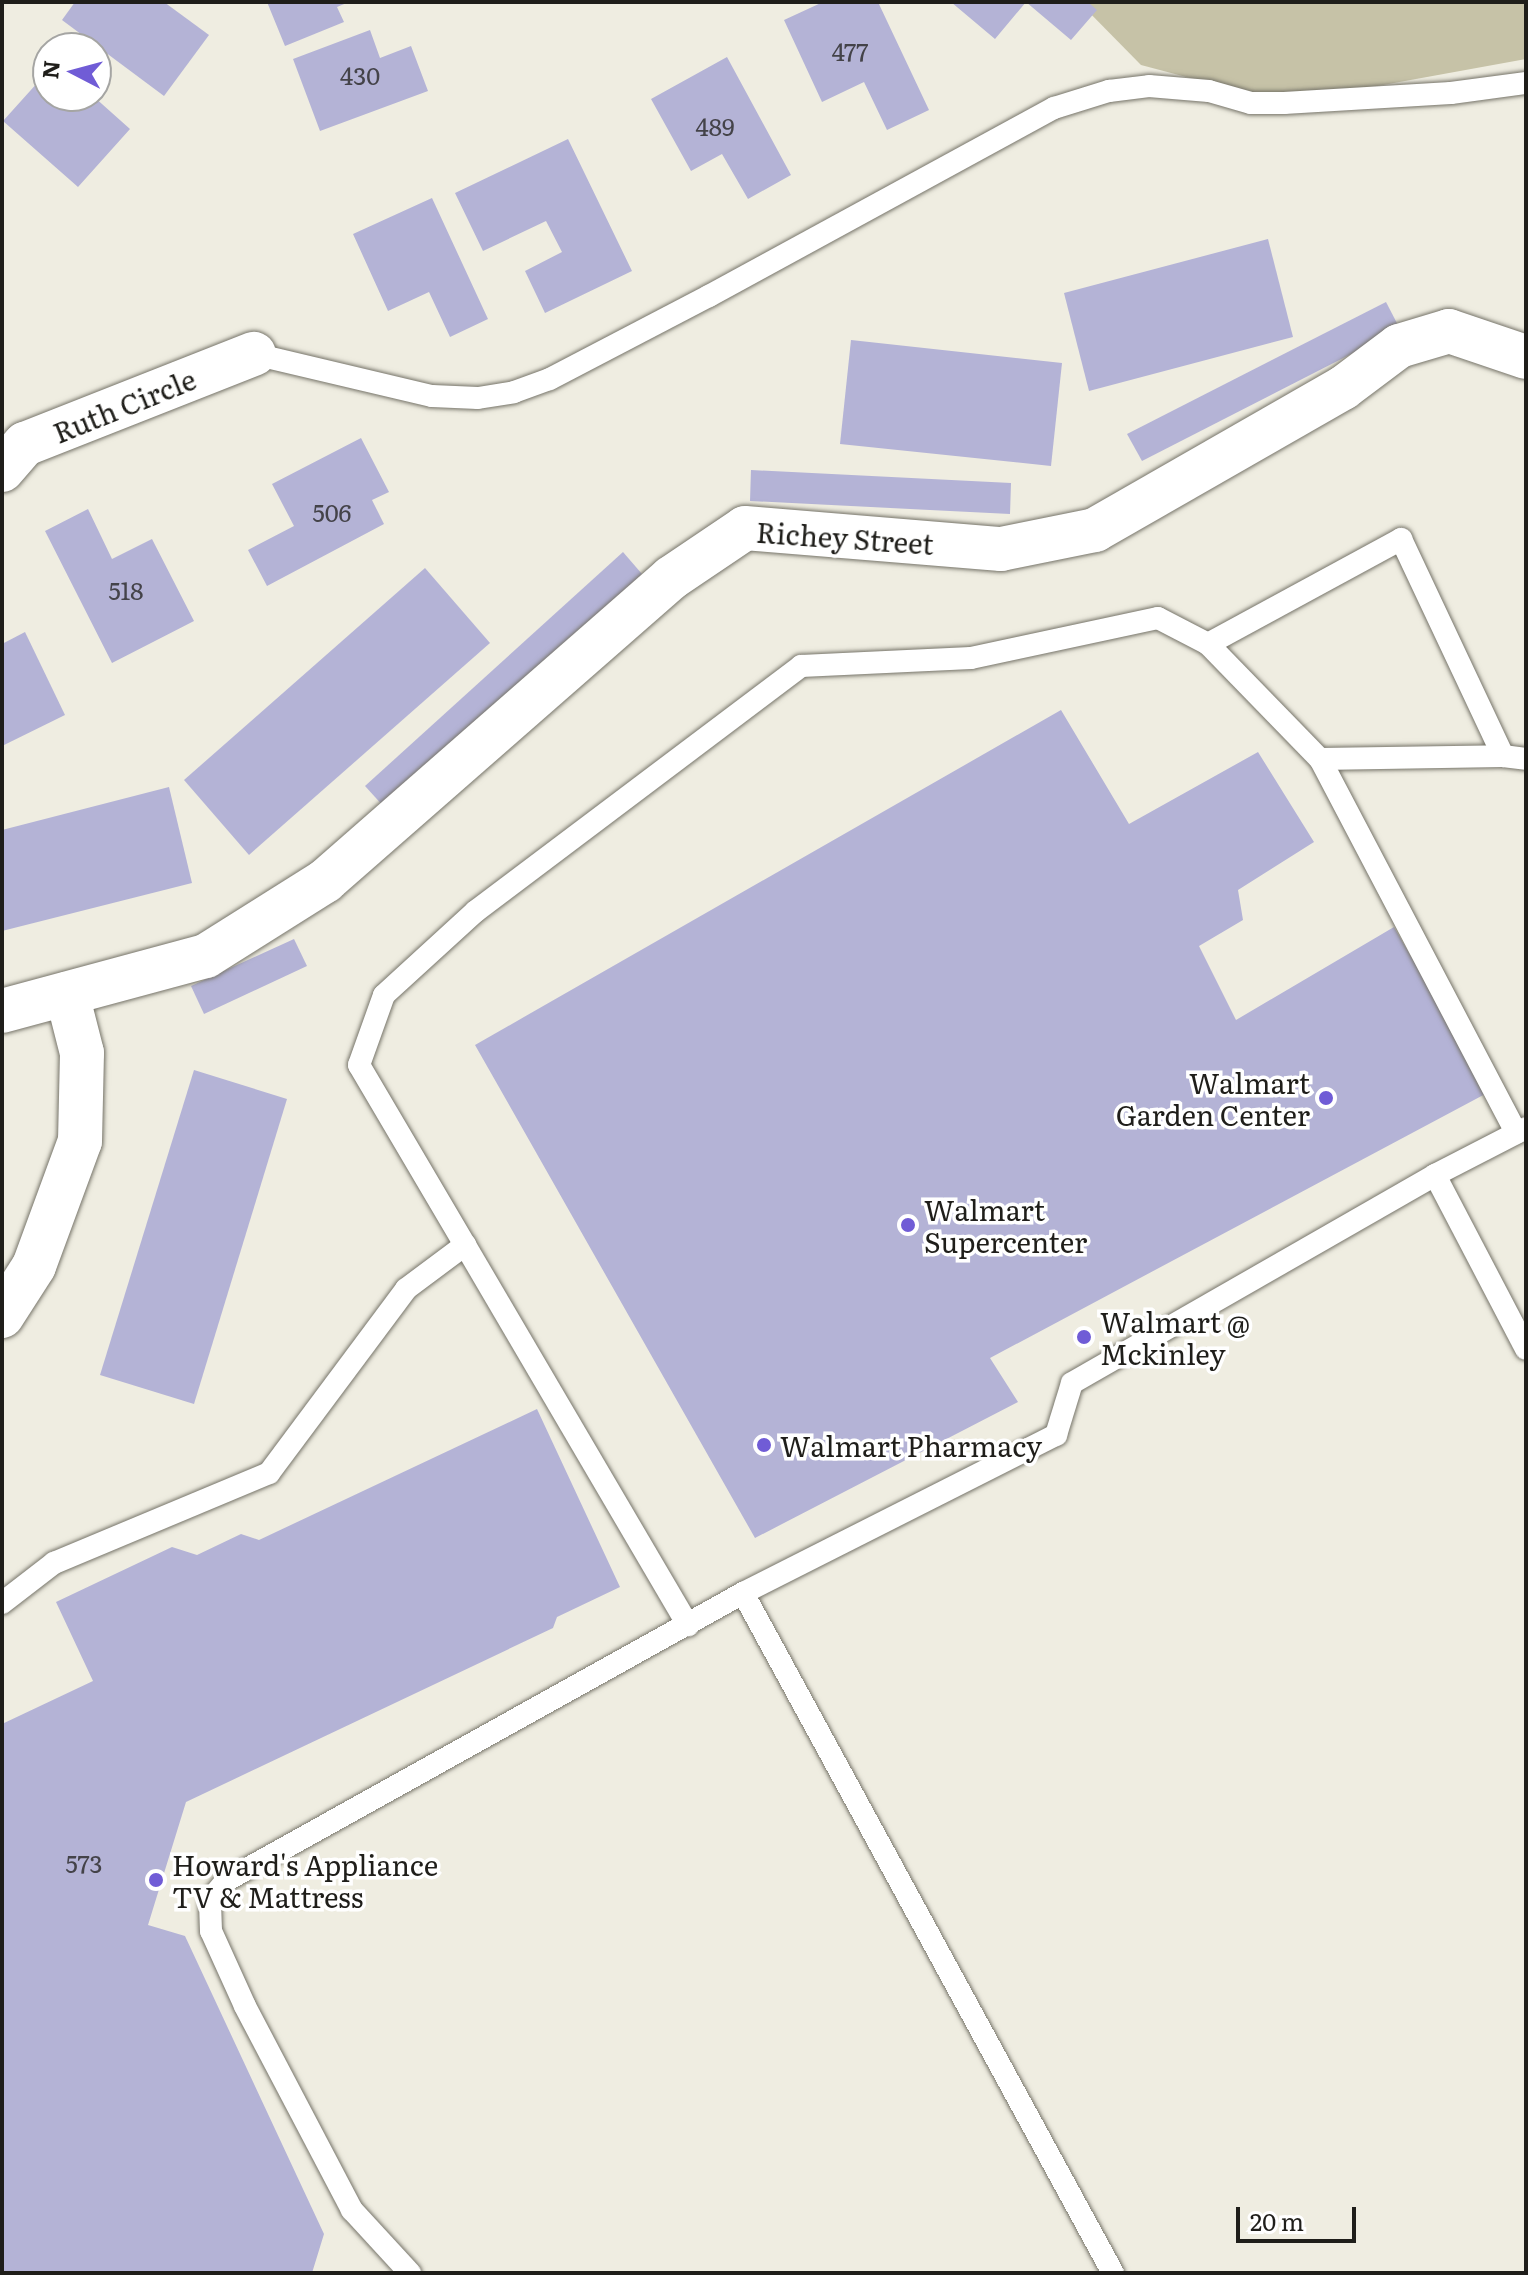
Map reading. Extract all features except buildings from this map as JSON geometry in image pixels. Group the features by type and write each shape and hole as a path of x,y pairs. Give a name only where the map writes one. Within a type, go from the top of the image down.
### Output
{"street":[{"name":"Richey Street","path":"2,1011 206,956 325,881 671,578 745,528 1001,549 1095,530 1343,388 1399,346 1449,331 1526,357"},
{"name":"Ruth Circle","path":"2,470 25,444 254,354"},
{"path":"2,1316 34,1266 80,1141 82,1053 67,994"}],"lane":[{"path":"254,354 432,396 478,398 514,392 550,379 696,303 1054,108 1109,91 1149,86 1209,91 1251,103 1284,103 1451,93 1526,83"},
{"path":"1208,644 1401,539 1503,756"},
{"path":"405,2272 352,2210 245,2006 211,1931 210,1900 227,1880 688,1625 743,1593 1056,1435 1072,1383 1435,1175 1521,1130 1320,759 1208,644 1158,618 971,658 801,666 476,911 384,995 359,1065 688,1625"},
{"path":"1320,759 1503,756 1526,759"},
{"path":"1435,1175 1526,1349"},
{"path":"2,1603 54,1563 269,1473 406,1289 465,1245"},
{"path":"743,1593 1113,2273"}],"shaded area":[{"path":"1079,2 1526,2 1526,59 1284,103 1141,65"}],"place":[{"name":"Walmart Garden Center","path":"1326,1098"},
{"name":"Walmart Supercenter","path":"908,1225"},
{"name":"Walmart @ Mckinley","path":"1084,1337"},
{"name":"Walmart Pharmacy","path":"764,1445"},
{"name":"Howard's Appliance TV & Mattress","path":"156,1880"}]}
